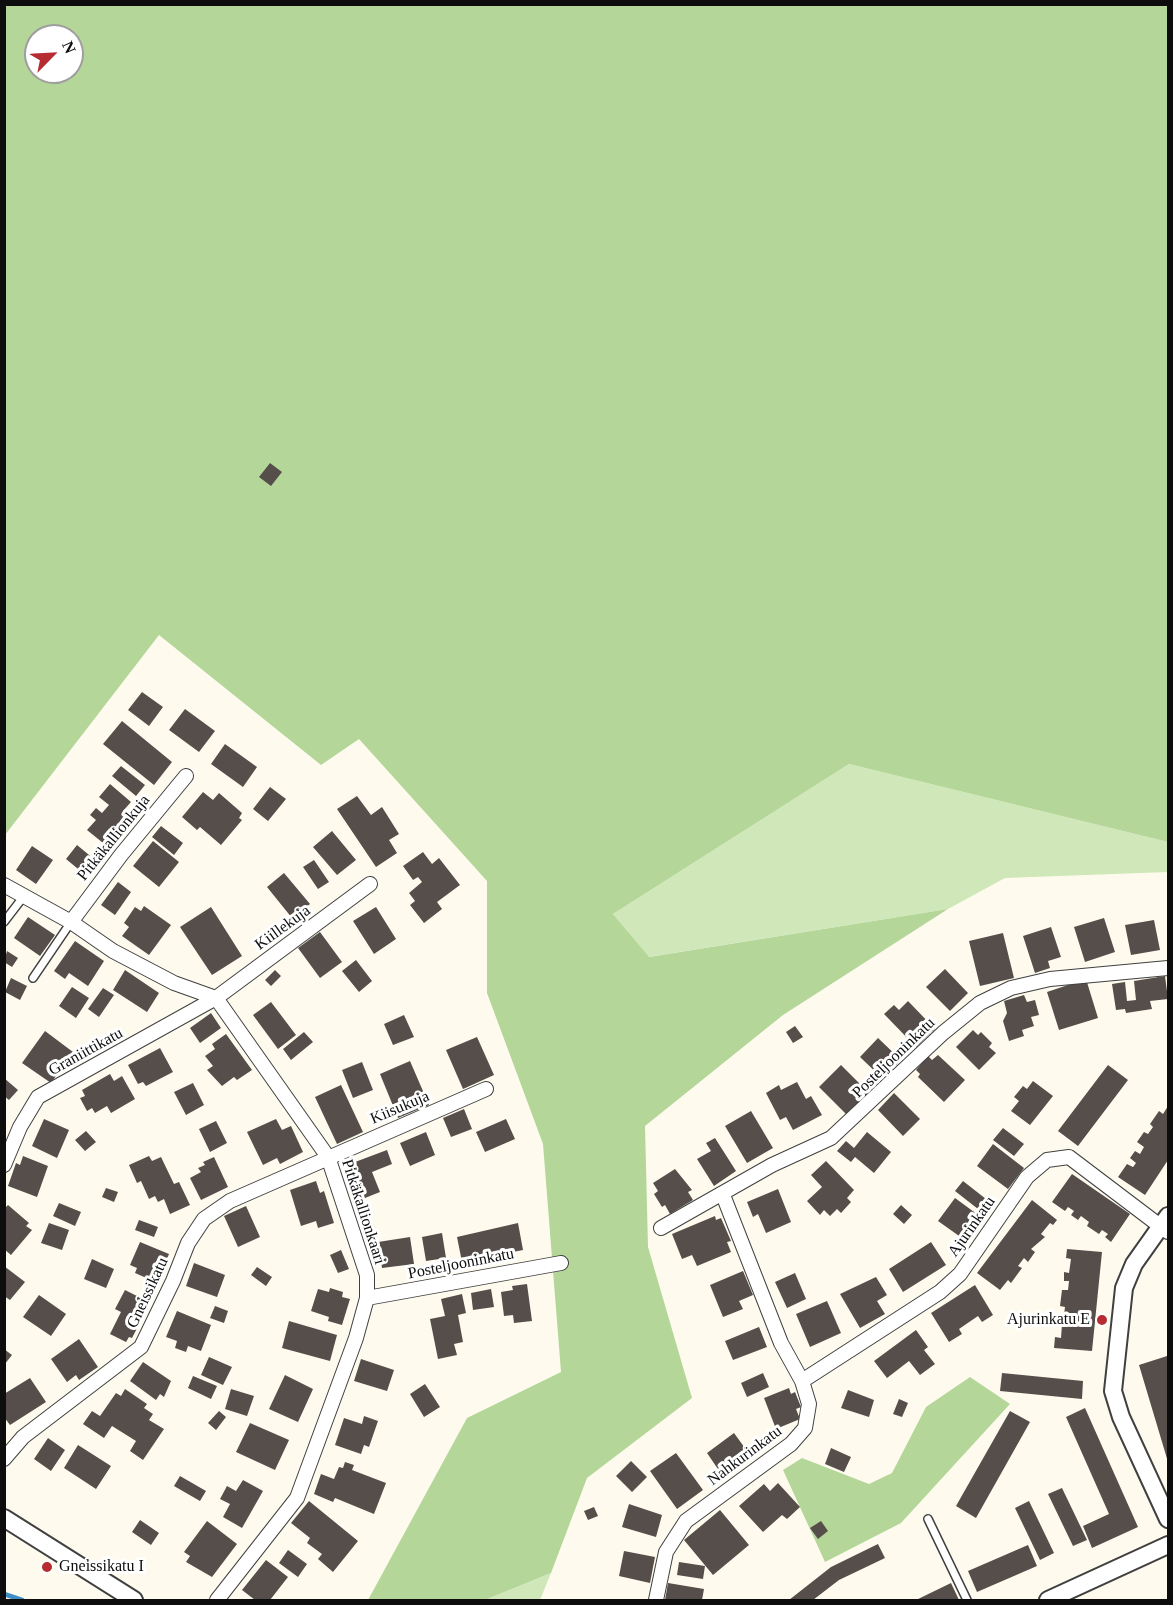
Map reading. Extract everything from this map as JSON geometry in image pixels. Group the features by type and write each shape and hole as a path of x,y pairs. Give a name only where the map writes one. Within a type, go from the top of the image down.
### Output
{"street":[{"name":"Pitkäkallionkuja","path":"70,922 186,776"},
{"name":"Kiillekuja","path":"216,998 370,884"},
{"path":"4,885 70,922 113,951 164,978 216,998"},
{"name":"Posteljooninkatu","path":"661,1228 723,1195 772,1165 831,1138 943,1034 980,1003 1011,988 1050,979 1168,968"},
{"name":"Pitkäkallionkaari","path":"216,998 328,1157 367,1275 367,1298 356,1338 297,1498 217,1600"},
{"name":"Graniittikatu","path":"4,1165 20,1127 38,1097 216,998"},
{"name":"Kiisukuja","path":"328,1157 486,1089"},
{"name":"Gneissikatu","path":"4,1459 24,1437 141,1347 173,1281 188,1243 204,1219 230,1201 328,1157"},
{"name":"Ajurinkatu","path":"802,1380 940,1292 960,1274 1027,1177 1047,1160 1069,1157 1166,1225"},
{"name":"Nahkurinkatu","path":"656,1600 666,1552 686,1521 791,1444 805,1428 809,1404 802,1380 781,1343 723,1195"},
{"path":"1166,1225 1134,1264 1124,1288 1113,1391 1121,1417 1168,1519"},
{"name":"Posteljooninkatu","path":"367,1298 561,1263"},
{"path":"4,1518 134,1600"},
{"path":"1048,1600 1168,1545"}],"lane":[{"path":"4,922 24,896"},
{"path":"33,978 70,922"},
{"path":"928,1519 967,1600"}],"green space":[{"path":"5,5 1168,5 1168,842 849,764 613,914 649,957 948,909 783,1015 645,1126 648,1247 692,1398 587,1478 551,1573 485,1600 368,1600 467,1418 561,1372 543,1144 487,993 487,881 359,739 321,765 159,635 5,835"},
{"path":"849,764 1168,842 1168,872 1005,878 948,909 648,957 613,914"},
{"path":"970,1377 1010,1404 901,1523 825,1562 783,1470 802,1458 869,1484 892,1473 926,1407"},
{"path":"551,1573 540,1600 485,1600"}],"building":[{"path":"270,463 282,472 271,486 259,477"},
{"path":"142,692 163,707 149,726 128,710"},
{"path":"185,709 215,731 199,752 169,730"},
{"path":"122,721 172,762 154,785 103,744"},
{"path":"225,744 257,767 243,787 211,764"},
{"path":"121,766 145,785 136,796 112,776"},
{"path":"110,784 131,802 123,811 132,819 108,847 87,830 96,820 90,815 96,808 102,813 109,805 99,797"},
{"path":"270,787 286,799 268,821 253,809"},
{"path":"203,792 213,800 219,793 242,813 239,818 242,820 221,845 200,827 197,830 182,817"},
{"path":"357,796 371,815 382,807 399,834 389,840 397,853 376,867 337,809"},
{"path":"161,826 183,843 174,855 152,837"},
{"path":"332,831 356,860 337,875 313,847"},
{"path":"153,841 179,862 159,887 133,866"},
{"path":"77,845 100,864 89,878 66,859"},
{"path":"32,846 53,860 36,884 16,870"},
{"path":"423,852 432,864 439,858 460,885 437,902 442,909 424,923 410,905 415,901 409,893 422,882 418,877 413,880 403,866"},
{"path":"314,860 329,882 318,889 303,867"},
{"path":"284,873 310,904 292,918 267,887"},
{"path":"118,882 131,892 115,915 101,905"},
{"path":"144,906 171,925 149,955 122,936 129,927 124,923 135,907 141,911"},
{"path":"211,907 242,956 212,975 180,927"},
{"path":"376,907 396,939 374,954 353,921"},
{"path":"28,917 55,935 40,956 14,938"},
{"path":"1104,918 1115,952 1085,962 1074,927"},
{"path":"1154,920 1160,950 1131,955 1125,925"},
{"path":"1051,927 1061,957 1048,961 1050,968 1035,973 1023,936"},
{"path":"320,932 342,962 320,978 298,948"},
{"path":"1003,933 1014,978 980,986 969,941"},
{"path":"75,941 104,961 88,986 69,973 65,979 54,971"},
{"path":"7,951 18,958 12,967 4,962"},
{"path":"356,960 372,981 359,992 342,971"},
{"path":"945,969 968,993 950,1011 926,987"},
{"path":"125,970 159,993 147,1012 113,990"},
{"path":"275,970 281,976 271,986 265,980"},
{"path":"1165,976 1168,999 1150,1001 1152,1009 1126,1013 1125,1009 1116,1010 1112,984 1125,982 1127,1001 1136,1000 1134,981"},
{"path":"11,978 27,986 20,1000 5,992"},
{"path":"1086,979 1098,1018 1059,1030 1047,992"},
{"path":"72,987 89,998 76,1018 59,1006"},
{"path":"103,988 114,995 99,1017 88,1009"},
{"path":"1024,995 1027,1002 1035,1000 1039,1015 1031,1017 1034,1026 1022,1030 1024,1036 1009,1041 1003,1021 1007,1013 1004,1001"},
{"path":"908,1001 935,1029 916,1047 884,1014 894,1005 899,1010"},
{"path":"271,1002 296,1035 278,1049 253,1015"},
{"path":"211,1013 221,1028 200,1043 190,1028"},
{"path":"404,1015 414,1037 393,1045 384,1024"},
{"path":"795,1026 803,1037 793,1043 786,1032"},
{"path":"973,1030 978,1035 981,1032 992,1043 989,1047 996,1053 979,1070 956,1047"},
{"path":"45,1031 73,1052 51,1083 22,1063"},
{"path":"304,1032 313,1042 291,1060 283,1049"},
{"path":"226,1034 252,1070 237,1080 234,1077 222,1086 207,1070 213,1066 205,1056 215,1049 212,1044"},
{"path":"477,1037 494,1075 463,1089 446,1050"},
{"path":"878,1038 901,1060 883,1079 860,1057"},
{"path":"160,1048 173,1072 146,1086 143,1082 138,1084 128,1065"},
{"path":"938,1055 965,1080 944,1102 918,1077 920,1074 916,1070 928,1056 932,1060"},
{"path":"410,1061 429,1105 398,1118 380,1074"},
{"path":"362,1062 373,1090 353,1098 342,1070"},
{"path":"841,1065 869,1093 847,1115 819,1087"},
{"path":"1108,1065 1128,1080 1078,1146 1058,1131"},
{"path":"110,1074 114,1081 122,1076 135,1099 111,1113 107,1106 95,1113 92,1108 87,1111 80,1098 85,1096 82,1090"},
{"path":"4,1078 18,1090 9,1100 4,1096"},
{"path":"1033,1081 1053,1096 1030,1125 1011,1111 1019,1101 1014,1097 1023,1086 1027,1089"},
{"path":"797,1082 806,1099 811,1096 822,1115 793,1130 786,1117 780,1120 766,1093 779,1085 781,1090"},
{"path":"193,1083 204,1105 186,1115 174,1092"},
{"path":"341,1085 363,1132 337,1144 315,1097"},
{"path":"894,1093 920,1119 903,1136 878,1110"},
{"path":"1168,1106 1168,1160 1145,1195 1118,1177 1127,1164 1133,1167 1136,1163 1130,1158 1135,1151 1140,1154 1144,1147 1137,1142 1144,1132 1148,1134 1153,1127 1150,1124 1159,1111 1163,1114"},
{"path":"464,1109 472,1129 451,1137 443,1118"},
{"path":"751,1111 773,1148 747,1163 725,1126"},
{"path":"44,1119 69,1130 57,1158 32,1146"},
{"path":"276,1119 282,1130 291,1126 303,1152 280,1164 277,1158 263,1165 247,1132"},
{"path":"506,1119 515,1139 485,1152 476,1132"},
{"path":"216,1121 227,1143 210,1152 199,1129"},
{"path":"1003,1128 1024,1144 1014,1156 993,1140"},
{"path":"86,1131 96,1142 85,1151 75,1140"},
{"path":"426,1132 435,1155 410,1166 400,1143"},
{"path":"867,1132 891,1152 874,1173 855,1157 851,1162 837,1151 846,1141 854,1148"},
{"path":"715,1138 736,1171 714,1186 697,1159 711,1151 706,1143"},
{"path":"993,1144 1024,1168 1008,1189 977,1166"},
{"path":"387,1150 392,1164 372,1172 380,1192 360,1200 347,1165"},
{"path":"23,1156 48,1166 37,1197 8,1186 16,1163 20,1165"},
{"path":"149,1156 152,1161 161,1157 174,1184 179,1182 190,1205 170,1214 164,1199 158,1202 155,1196 149,1199 141,1181 137,1183 129,1165"},
{"path":"214,1157 228,1187 201,1200 190,1178 201,1172 198,1168 205,1165 203,1162"},
{"path":"826,1161 854,1190 847,1198 851,1202 841,1213 837,1209 830,1216 824,1210 820,1215 807,1201 822,1187 811,1175"},
{"path":"675,1169 692,1190 688,1192 693,1200 670,1214 665,1205 662,1207 654,1194 658,1191 653,1183"},
{"path":"1072,1174 1130,1214 1111,1242 1105,1237 1108,1234 1102,1230 1099,1234 1087,1226 1089,1222 1081,1216 1078,1220 1071,1215 1074,1211 1068,1207 1065,1211 1052,1202"},
{"path":"316,1181 320,1193 324,1191 334,1223 318,1228 316,1221 301,1226 290,1190"},
{"path":"963,1181 986,1199 978,1209 955,1191"},
{"path":"106,1188 118,1192 114,1202 102,1197"},
{"path":"778,1189 791,1222 766,1233 758,1214 753,1217 747,1202"},
{"path":"955,1198 985,1220 969,1243 938,1221"},
{"path":"1032,1200 1057,1220 1053,1225 1050,1223 1041,1234 1045,1237 1031,1249 1035,1252 1028,1262 1024,1258 1018,1266 1022,1268 1011,1283 1008,1280 1000,1290 977,1273"},
{"path":"59,1203 81,1212 75,1226 53,1216"},
{"path":"8,1205 29,1223 26,1226 32,1230 11,1255 4,1249 4,1209"},
{"path":"901,1205 912,1215 904,1224 893,1214"},
{"path":"246,1206 260,1237 238,1247 224,1216"},
{"path":"715,1216 716,1220 721,1218 731,1241 727,1242 731,1252 697,1266 692,1255 682,1259 672,1234"},
{"path":"139,1220 158,1227 154,1237 135,1230"},
{"path":"49,1223 69,1230 62,1250 41,1243"},
{"path":"518,1223 523,1250 462,1262 457,1237"},
{"path":"442,1233 446,1258 426,1261 422,1237"},
{"path":"410,1237 414,1264 382,1268 378,1242"},
{"path":"140,1242 169,1254 159,1278 153,1276 151,1280 135,1273 137,1268 130,1265"},
{"path":"931,1242 946,1265 903,1292 889,1269"},
{"path":"1067,1249 1102,1252 1092,1351 1054,1348 1055,1337 1061,1338 1062,1324 1057,1324 1058,1315 1064,1315 1065,1307 1060,1306 1062,1290 1068,1290 1069,1281 1064,1281 1064,1272 1069,1273 1071,1259 1066,1258"},
{"path":"341,1250 349,1269 338,1273 330,1255"},
{"path":"92,1259 114,1269 106,1288 84,1279"},
{"path":"194,1263 225,1275 217,1297 186,1286"},
{"path":"4,1266 25,1282 10,1300 4,1296"},
{"path":"257,1267 272,1277 266,1286 251,1275"},
{"path":"743,1271 753,1295 739,1301 743,1309 723,1317 710,1285"},
{"path":"795,1273 806,1299 787,1308 775,1282"},
{"path":"876,1277 887,1295 877,1301 885,1314 860,1328 840,1294"},
{"path":"527,1284 532,1321 514,1323 513,1315 504,1316 501,1292 513,1290 512,1286"},
{"path":"975,1285 993,1315 982,1322 978,1316 959,1329 962,1334 949,1342 931,1313"},
{"path":"330,1288 343,1292 342,1297 350,1299 342,1325 328,1321 329,1317 311,1311 318,1289 329,1292"},
{"path":"491,1289 494,1307 473,1310 471,1293"},
{"path":"125,1290 145,1300 141,1306 147,1309 132,1338 129,1337 126,1342 110,1334 121,1312 115,1309"},
{"path":"462,1294 466,1313 458,1315 463,1342 454,1344 457,1355 438,1359 430,1319 445,1316 441,1299"},
{"path":"39,1295 66,1314 51,1336 23,1317"},
{"path":"827,1301 841,1333 810,1347 796,1314"},
{"path":"215,1306 228,1311 224,1323 210,1318"},
{"path":"177,1311 211,1325 201,1351 188,1346 186,1352 175,1348 177,1341 166,1337"},
{"path":"289,1321 337,1335 330,1361 282,1348"},
{"path":"759,1327 767,1347 733,1360 725,1341"},
{"path":"916,1330 928,1347 924,1350 935,1364 920,1375 909,1361 887,1378 874,1361"},
{"path":"79,1339 98,1367 79,1380 76,1375 67,1382 51,1359"},
{"path":"4,1349 12,1355 4,1365"},
{"path":"1167,1356 1168,1360 1168,1462 1139,1365"},
{"path":"209,1357 232,1367 223,1385 201,1375"},
{"path":"361,1359 394,1370 387,1391 354,1381"},
{"path":"143,1362 171,1381 164,1397 160,1394 156,1400 130,1381"},
{"path":"763,1373 769,1387 747,1397 741,1383"},
{"path":"1002,1373 1083,1381 1082,1399 1000,1391"},
{"path":"285,1375 313,1389 298,1422 269,1409"},
{"path":"193,1376 217,1386 211,1399 188,1388"},
{"path":"30,1378 46,1402 10,1425 4,1417 4,1394"},
{"path":"425,1384 440,1407 424,1417 410,1394"},
{"path":"789,1388 791,1394 795,1392 801,1407 796,1409 800,1419 776,1429 764,1398"},
{"path":"125,1389 147,1404 144,1408 153,1414 149,1420 164,1429 143,1460 130,1451 136,1441 112,1426 104,1438 83,1424 92,1411 100,1416 116,1393 121,1396"},
{"path":"231,1389 254,1396 247,1416 225,1409"},
{"path":"848,1390 874,1400 869,1417 841,1408"},
{"path":"899,1399 908,1403 902,1417 893,1414"},
{"path":"1085,1408 1138,1527 1092,1548 1083,1526 1109,1514 1066,1417"},
{"path":"219,1411 226,1417 216,1430 208,1423"},
{"path":"1010,1411 1030,1422 976,1518 956,1506"},
{"path":"364,1416 378,1421 369,1447 364,1445 361,1454 335,1445 344,1418 362,1424"},
{"path":"250,1423 289,1440 275,1470 236,1452"},
{"path":"734,1433 750,1455 722,1475 707,1453"},
{"path":"48,1438 65,1450 51,1471 34,1459"},
{"path":"78,1445 111,1466 96,1489 64,1468"},
{"path":"831,1448 851,1457 844,1472 825,1464"},
{"path":"676,1453 703,1490 677,1509 650,1471"},
{"path":"631,1461 647,1477 632,1492 616,1476"},
{"path":"345,1462 354,1465 352,1470 386,1483 374,1514 335,1498 333,1502 314,1494 321,1474 334,1479 339,1467 343,1468"},
{"path":"180,1476 206,1491 200,1501 174,1486"},
{"path":"243,1480 263,1491 242,1528 223,1517 230,1504 220,1499 227,1486 236,1491"},
{"path":"778,1483 800,1507 787,1519 782,1515 763,1532 739,1506 764,1484 770,1491"},
{"path":"1062,1488 1087,1540 1073,1546 1048,1494"},
{"path":"309,1501 358,1541 333,1572 318,1559 322,1554 307,1543 310,1538 291,1523"},
{"path":"1029,1501 1054,1553 1040,1560 1015,1508"},
{"path":"629,1504 662,1515 656,1537 622,1527"},
{"path":"594,1507 598,1516 588,1520 584,1511"},
{"path":"720,1510 749,1545 713,1575 684,1540"},
{"path":"140,1520 159,1533 151,1545 132,1532"},
{"path":"207,1521 237,1544 212,1577 186,1562 190,1556 184,1552"},
{"path":"821,1521 828,1531 818,1539 810,1528"},
{"path":"878,1544 885,1558 839,1580 813,1600 789,1600 831,1567"},
{"path":"1028,1545 1037,1566 977,1592 968,1571"},
{"path":"288,1550 307,1564 298,1577 279,1563"},
{"path":"624,1551 655,1557 650,1583 619,1576"},
{"path":"266,1560 288,1577 270,1600 255,1600 242,1590"},
{"path":"679,1562 705,1566 703,1579 677,1575"},
{"path":"668,1583 704,1589 702,1600 665,1600"},
{"path":"951,1583 959,1600 916,1600"}],"waterway":[{"path":"4,1594 22,1600"}],"place":[{"name":"Ajurinkatu E","path":"1102,1320"},
{"name":"Gneissikatu I","path":"47,1567"}]}
